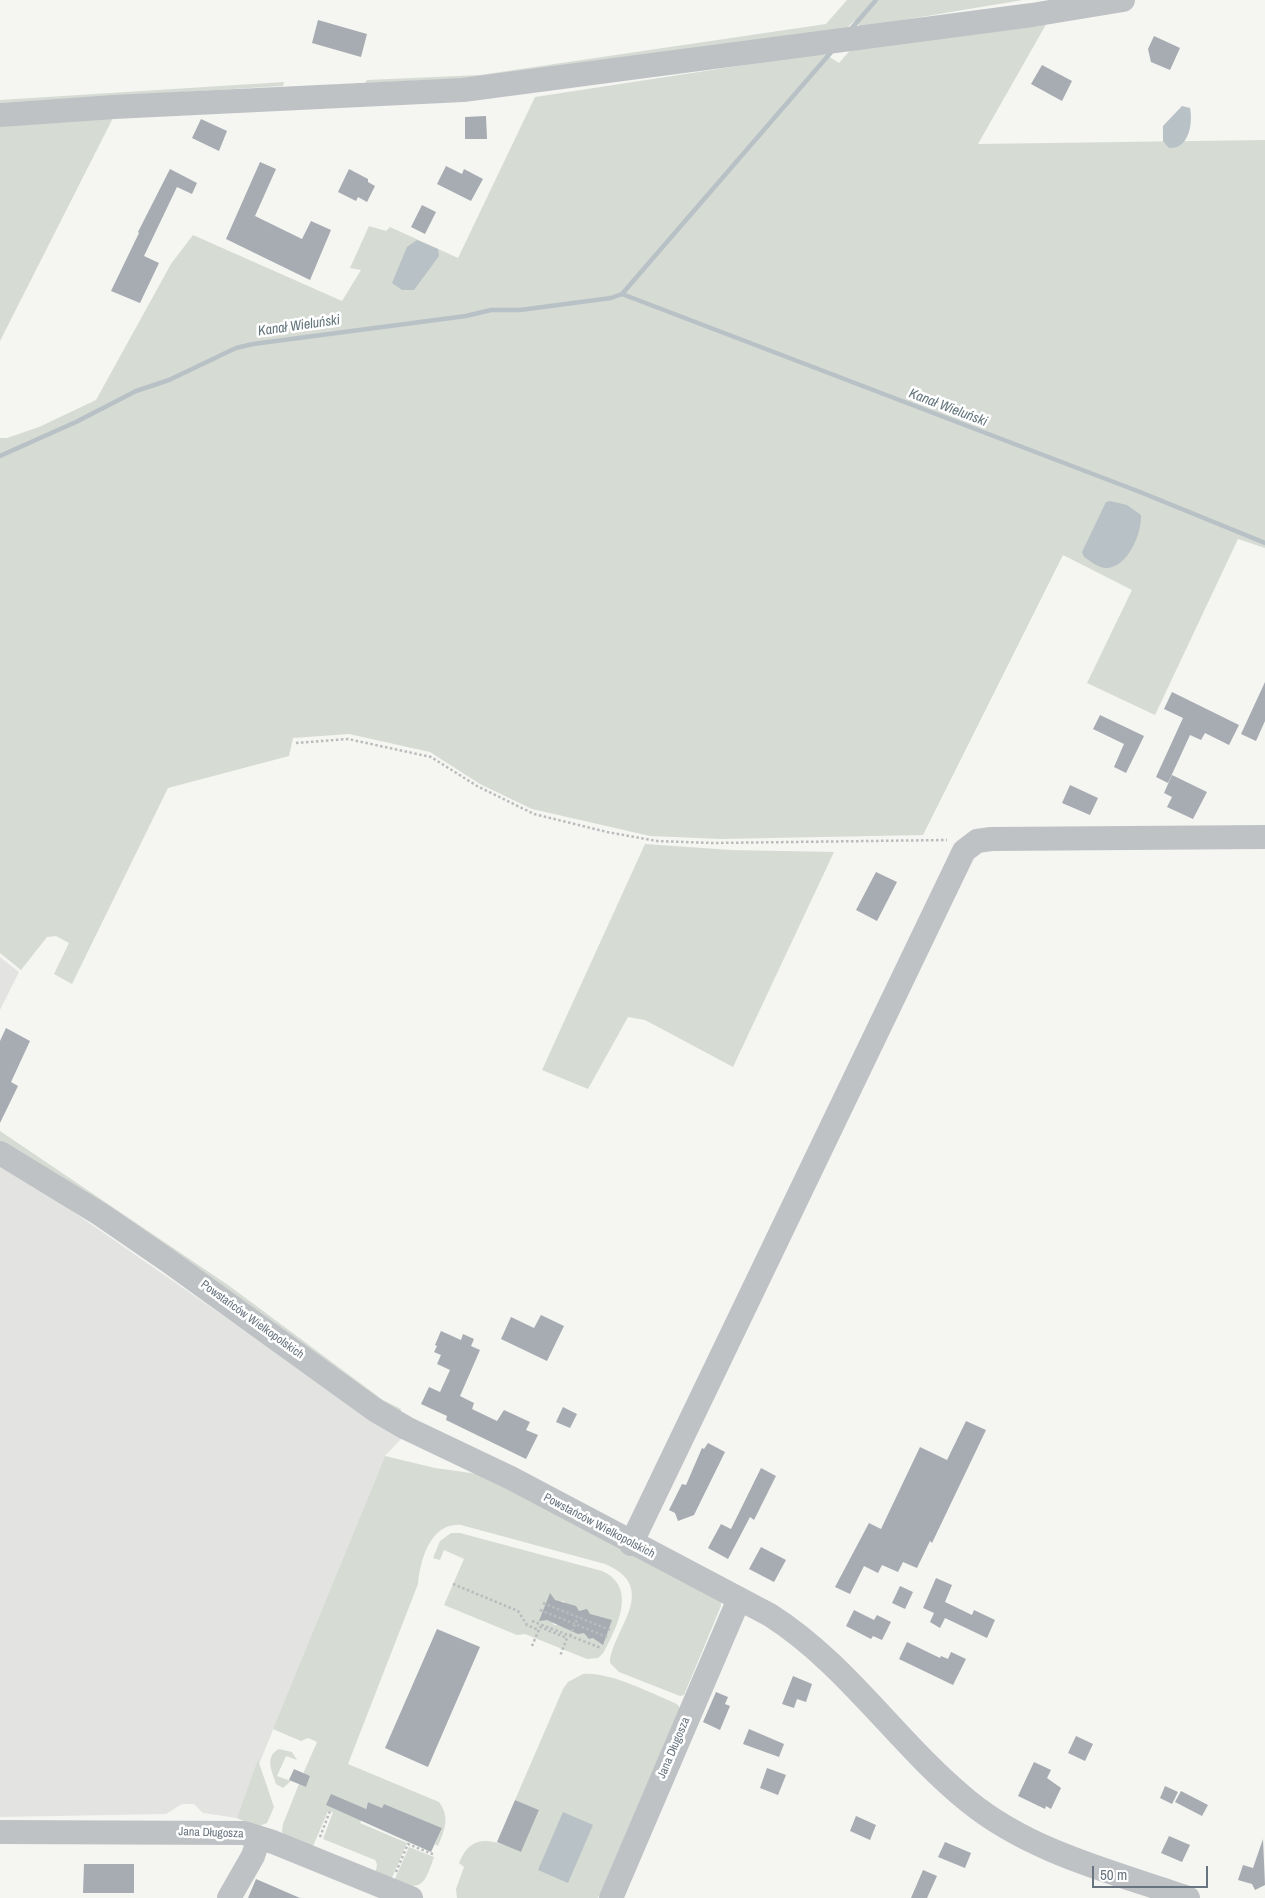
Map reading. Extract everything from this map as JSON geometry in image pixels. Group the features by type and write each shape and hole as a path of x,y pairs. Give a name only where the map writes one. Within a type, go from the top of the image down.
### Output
{"street":[{"path":"0,115 132,106 463,90 1032,15 1123,0"},
{"path":"631,1544 960,858 970,846 977,841 991,839 1265,837"},
{"name":"Powstańców Wielkopolskich","path":"0,1153 100,1214 375,1410 406,1428 511,1478 631,1544 770,1615 817,1649 869,1701 930,1767 988,1816 1034,1842 1072,1858 1188,1898"},
{"name":"Jana Długosza","path":"611,1898 739,1599"},
{"name":"Jana Długosza","path":"0,1832 229,1831 259,1838 400,1894"},
{"path":"229,1898 253,1856 259,1838"}],"path":[{"path":"296,743 348,739 430,757 477,786 534,814 607,832 657,841 713,843 945,840 961,841 970,846"},
{"path":"453,1584 518,1611 527,1625 539,1630"},
{"path":"543,1603 610,1630"},
{"path":"540,1610 607,1638"},
{"path":"570,1636 578,1617"},
{"path":"532,1621 568,1638 560,1656"},
{"path":"532,1646 540,1627 601,1648"},
{"path":"320,1838 330,1811"},
{"path":"400,1894 408,1844 435,1856"}],"shaded area":[{"path":"847,0 1023,0 861,27 854,21 845,30 528,76 365,83 367,80 480,75 826,24"},
{"path":"1048,21 978,144 1265,140 1265,548 1238,539 1155,715 1087,683 1132,590 1063,555 923,835 721,839 650,836 532,809 480,784 430,752 349,734 293,738 289,756 168,788 72,984 54,974 69,943 56,936 47,937 21,970 0,953 0,438 7,438 39,427 96,400 171,264 193,235 342,301 361,270 350,268 369,226 386,231 390,227 458,258 535,97 823,53 839,63 853,47"},
{"path":"284,82 283,86 0,103 0,100"},
{"path":"1182,106 1190,108 1190,128 1185,140 1181,144 1169,148 1163,141 1163,126"},
{"path":"114,116 0,341 0,121"},
{"path":"417,240 438,249 439,256 414,290 402,290 392,283 407,247"},
{"path":"1110,501 1127,505 1141,515 1141,523 1136,540 1126,557 1113,567 1105,568 1084,557 1082,552 1106,502"},
{"path":"645,844 731,850 834,852 733,1067 645,1020 628,1017 588,1089 542,1070"},
{"path":"0,957 19,972 0,1010"},
{"path":"0,1131 228,1285 383,1400 401,1409 400,1415 0,1143"},
{"path":"0,1161 401,1439 385,1456 237,1818 203,1813 194,1804 182,1804 166,1814 0,1817"},
{"path":"385,1456 435,1468 492,1476 721,1600 721,1606 684,1695 680,1696 619,1672 610,1663 612,1651 629,1610 632,1597 630,1585 622,1574 605,1564 461,1525 451,1526 442,1530 429,1544 421,1564 418,1584 348,1764 439,1802 444,1813 444,1829 438,1846 435,1844 442,1828 384,1804 382,1808 368,1802 360,1823 407,1843 391,1880 376,1871 377,1864 375,1860 323,1839 333,1812 328,1811 313,1846 284,1837 282,1831 283,1824 299,1784 306,1787 310,1776 303,1774 317,1742 308,1738 301,1741 273,1729"},
{"path":"451,1533 460,1533 602,1571 613,1578 619,1587 622,1597 621,1608 619,1620 604,1652 598,1658 587,1659 525,1634 517,1635 444,1605 464,1559 444,1550 440,1560 433,1558 440,1541","holes":["563,1601 566,1604 557,1625 554,1625 552,1622 560,1602","595,1616 601,1618 590,1639 587,1636","611,1621 603,1643 598,1641"]},
{"path":"583,1674 606,1676 618,1680 677,1704 680,1708 598,1898 457,1898 456,1889 464,1867 459,1863 464,1853 471,1846 478,1842 486,1841 503,1844 521,1852 539,1810 515,1800 563,1689 568,1682"},
{"path":"279,1749 292,1752 297,1760 286,1756 277,1776 291,1781 283,1788 276,1784 270,1765 274,1752"},
{"path":"258,1760 274,1807 267,1823 257,1827 237,1818"},
{"path":"563,1812 593,1825 568,1883 538,1870"},
{"path":"409,1847 434,1857 422,1883 411,1886 394,1881"}],"building":[{"path":"318,20 367,34 361,57 312,43"},
{"path":"1154,36 1180,48 1170,70 1151,62 1148,49"},
{"path":"1042,65 1072,81 1062,101 1031,84"},
{"path":"486,116 487,139 465,139 465,117"},
{"path":"201,119 227,131 219,151 192,138"},
{"path":"260,162 276,169 255,216 302,239 311,221 331,230 310,280 226,239"},
{"path":"446,166 462,174 464,169 483,179 471,201 437,184"},
{"path":"170,169 197,183 192,194 177,187 144,256 159,263 140,303 111,291"},
{"path":"349,169 368,179 368,182 375,186 367,202 358,197 356,201 338,192"},
{"path":"422,205 436,212 425,234 411,227"},
{"path":"1265,682 1265,721 1256,741 1241,734"},
{"path":"1172,692 1239,725 1229,745 1205,733 1201,740 1190,735 1168,783 1156,777 1183,718 1164,709"},
{"path":"1100,715 1144,736 1126,773 1114,767 1124,744 1093,729"},
{"path":"1172,775 1207,792 1193,819 1167,807 1172,797 1164,793"},
{"path":"1070,785 1098,798 1090,815 1062,803"},
{"path":"876,872 897,882 877,921 856,910"},
{"path":"6,1028 30,1041 11,1082 18,1086 0,1123 0,1041"},
{"path":"541,1315 564,1326 547,1361 501,1339 511,1317 534,1328"},
{"path":"441,1331 461,1340 463,1334 474,1339 471,1346 480,1350 460,1396 474,1403 472,1409 497,1421 504,1410 530,1422 526,1430 538,1435 526,1459 446,1420 447,1416 421,1404 429,1387 440,1392 450,1370 437,1364 441,1355 434,1352"},
{"path":"563,1407 577,1414 570,1428 556,1422"},
{"path":"966,1421 986,1430 932,1543 930,1541 917,1568 903,1562 898,1572 882,1565 878,1573 864,1566 850,1594 835,1587 869,1523 881,1529 920,1447 947,1460"},
{"path":"708,1443 725,1452 694,1515 678,1521 675,1513 669,1510 682,1484 686,1485 702,1448 704,1449"},
{"path":"761,1468 776,1476 754,1520 750,1517 728,1559 708,1548 721,1524 731,1529"},
{"path":"761,1547 786,1560 774,1582 749,1569"},
{"path":"936,1578 952,1585 945,1602 972,1615 974,1610 995,1620 987,1638 945,1618 940,1628 930,1622 934,1613 923,1608"},
{"path":"900,1586 913,1592 905,1609 892,1603"},
{"path":"550,1593 555,1600 576,1606 579,1611 587,1609 590,1614 612,1620 603,1645 593,1638 589,1639 584,1633 578,1634 547,1620 539,1621"},
{"path":"854,1610 874,1620 877,1615 891,1622 882,1640 873,1636 871,1639 846,1626"},
{"path":"437,1629 480,1647 428,1767 385,1748"},
{"path":"907,1642 940,1658 941,1656 948,1659 951,1652 966,1659 953,1685 899,1659"},
{"path":"793,1676 812,1684 806,1702 797,1699 794,1708 782,1704"},
{"path":"716,1692 728,1697 725,1704 730,1706 720,1730 703,1722"},
{"path":"749,1729 784,1744 779,1757 743,1744"},
{"path":"1076,1736 1093,1744 1085,1761 1068,1753"},
{"path":"1034,1762 1051,1770 1047,1778 1061,1788 1051,1809 1046,1806 1045,1809 1018,1796"},
{"path":"767,1768 786,1775 778,1795 760,1788"},
{"path":"294,1769 310,1776 306,1787 289,1780"},
{"path":"1165,1786 1178,1792 1172,1804 1160,1798"},
{"path":"1181,1791 1208,1805 1202,1816 1175,1802"},
{"path":"331,1794 366,1809 368,1802 382,1808 384,1804 442,1828 431,1852 326,1805"},
{"path":"515,1800 539,1810 521,1852 497,1842"},
{"path":"856,1816 876,1825 870,1840 850,1831"},
{"path":"1169,1836 1190,1845 1182,1862 1161,1853"},
{"path":"1263,1839 1265,1885 1255,1890 1252,1884 1238,1880 1243,1865 1253,1868"},
{"path":"945,1842 971,1853 965,1868 938,1857"},
{"path":"84,1864 134,1864 134,1893 83,1893"},
{"path":"923,1870 937,1876 927,1898 911,1898"},
{"path":"256,1879 300,1898 248,1898"}],"waterway":[{"name":"Kanał Wieluński","path":"851,29 876,0"},
{"name":"Kanał Wieluński","path":"0,456 76,422 136,391 169,380 236,348 253,344 466,316 491,310 520,310 611,298 622,294 833,50"},
{"name":"Kanał Wieluński","path":"622,294 1140,492 1265,543"}]}
